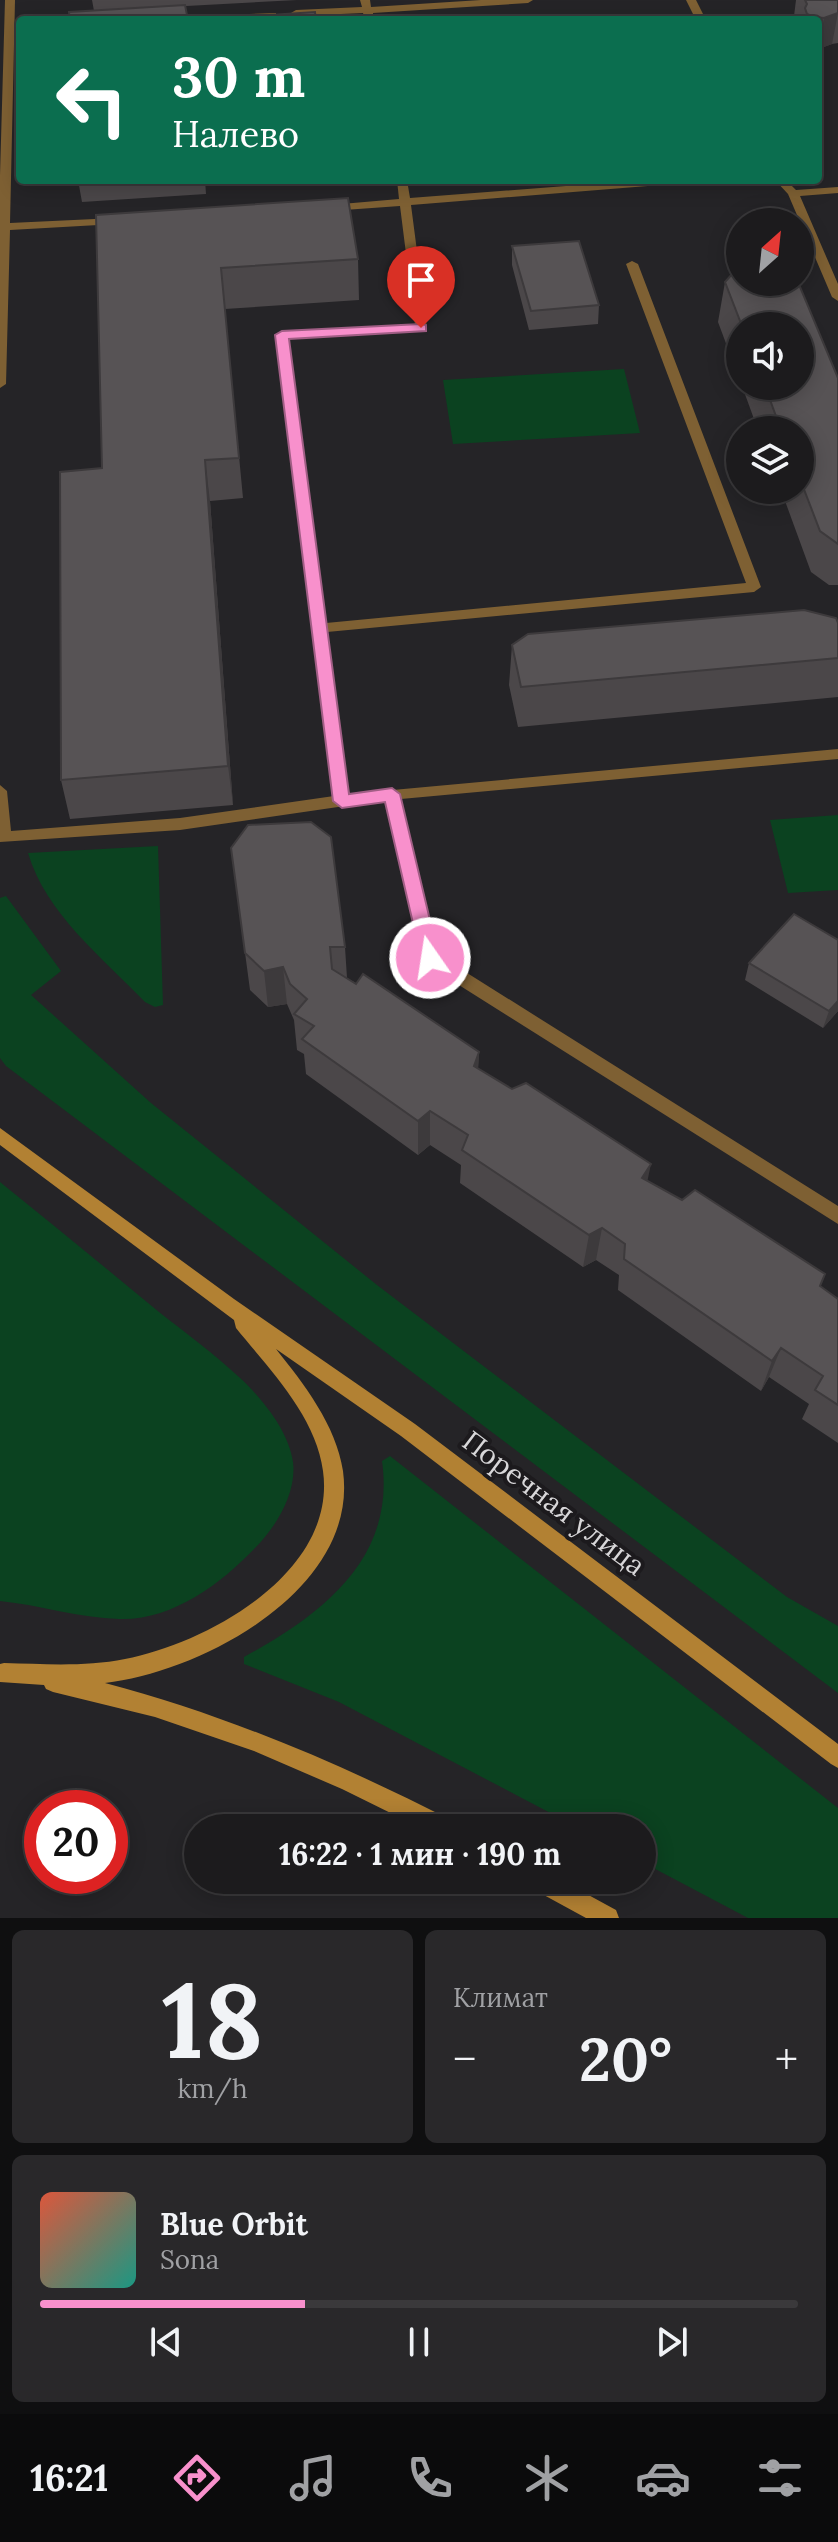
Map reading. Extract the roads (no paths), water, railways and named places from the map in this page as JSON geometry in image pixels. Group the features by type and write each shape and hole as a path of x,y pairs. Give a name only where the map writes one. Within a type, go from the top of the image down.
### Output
{"main road":[{"name":"Поречная улица","path":"0,1125 7,1138 228,1305 408,1430 838,1757"},
{"name":"Поречная улица","path":"2,1672 53,1675 99,1673 142,1665 217,1638 256,1613 288,1584 315,1549 323,1536 332,1500 333,1472 320,1434 301,1395 228,1305"},
{"name":"Поречная улица","path":"2,1672 106,1692 204,1722 292,1755 414,1814"},
{"path":"564,1894 608,1918"}],"lane":[{"path":"0,384 5,227 3,143 15,28 10,0"},
{"path":"247,16 528,0"},
{"path":"342,801 282,335 421,328 403,184"},
{"path":"320,209 639,184"},
{"path":"784,184 793,193 838,297"},
{"path":"793,193 838,190"},
{"path":"5,227 122,220"},
{"path":"320,628 754,587 632,264"},
{"path":"0,791 4,837 180,824 392,794 838,754"},
{"path":"392,794 430,958 838,1216"}]}
